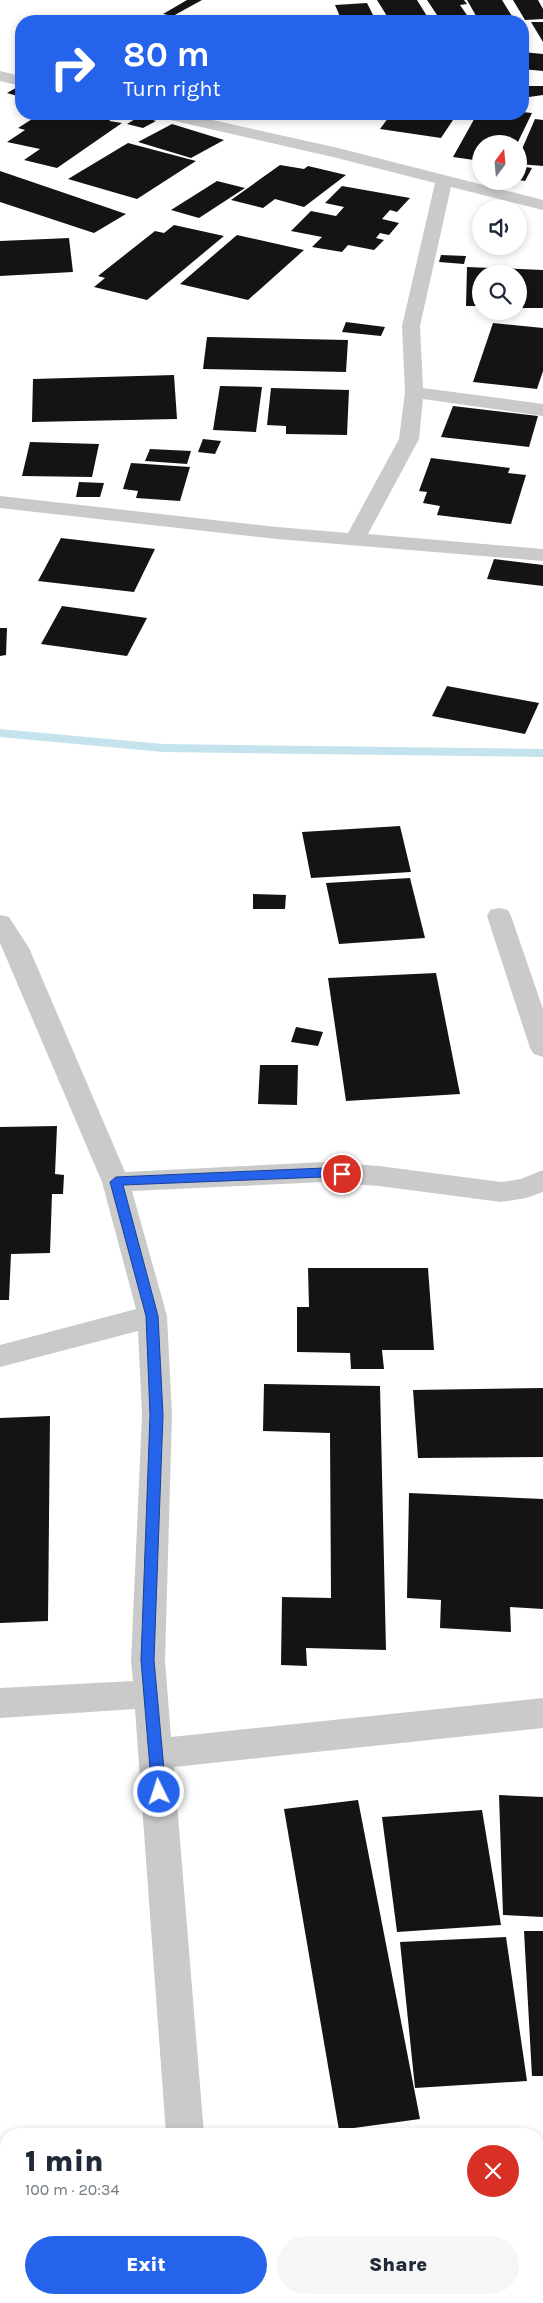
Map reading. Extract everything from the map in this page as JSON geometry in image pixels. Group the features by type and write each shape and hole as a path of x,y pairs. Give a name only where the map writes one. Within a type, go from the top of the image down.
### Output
{"street":[{"path":"0,76 15,80"},
{"path":"193,120 328,150 543,205"},
{"path":"355,539 409,439 414,392 411,326 444,180"},
{"path":"414,392 543,410"},
{"path":"0,502 276,533 543,555"},
{"path":"499,916 543,1048"},
{"path":"0,923 16,948 116,1182 152,1316 157,1415 148,1660 185,2128"},
{"path":"116,1182 324,1172 379,1176 501,1192 526,1188 543,1180"},
{"path":"0,1356 152,1316"},
{"path":"0,1703 151,1694"},
{"path":"156,1754 543,1713"}],"building":[{"path":"187,0 202,0 175,15 163,14"},
{"path":"377,0 417,0 426,15 386,15"},
{"path":"427,0 464,0 467,4 460,5 467,15 437,15"},
{"path":"467,0 502,0 511,15 476,15"},
{"path":"513,0 538,0 543,9 543,19 529,20 529,15 522,15"},
{"path":"367,3 373,15 339,15 335,5"},
{"path":"531,22 543,22 543,42"},
{"path":"529,53 543,54 543,71 529,70"},
{"path":"529,86 543,86 543,95 529,97"},
{"path":"15,88 15,95 7,93"},
{"path":"535,119 543,120 543,166 528,165 528,135"},
{"path":"31,120 110,120 109,121 122,123 57,168 24,160 40,149 7,142 25,130 18,128"},
{"path":"134,120 156,121 143,128 127,124"},
{"path":"387,120 453,120 441,138 380,129"},
{"path":"474,120 529,120 521,135 472,135 472,160 453,157"},
{"path":"172,124 224,140 191,158 138,142"},
{"path":"128,143 196,161 137,199 68,179"},
{"path":"280,165 304,169 308,166 346,175 304,207 275,199 263,208 231,200"},
{"path":"528,167 532,168 528,175"},
{"path":"0,171 126,214 94,233 0,202"},
{"path":"217,181 245,188 199,218 171,210"},
{"path":"342,186 410,198 397,212 390,210 382,219 399,223 389,235 380,233 376,238 384,240 374,250 348,245 342,252 312,247 322,237 291,231 311,211 336,216 344,207 325,203"},
{"path":"174,225 224,236 147,300 94,287 105,278 98,276 155,231 164,233"},
{"path":"237,235 304,250 248,300 180,284"},
{"path":"69,238 73,272 0,276 0,241"},
{"path":"441,255 466,256 464,264 439,262"},
{"path":"467,267 472,267 472,306 466,306"},
{"path":"527,269 543,270 543,308 527,308"},
{"path":"346,322 385,327 381,336 342,332"},
{"path":"493,323 543,328 543,371 537,389 473,382"},
{"path":"207,337 348,340 346,372 203,369"},
{"path":"174,375 177,419 32,422 33,379"},
{"path":"220,386 262,387 256,432 213,430"},
{"path":"271,388 349,390 347,435 286,434 286,426 267,425"},
{"path":"453,406 538,416 529,447 441,437"},
{"path":"203,439 221,441 215,454 198,452"},
{"path":"30,442 99,444 92,477 22,476"},
{"path":"150,449 191,451 187,464 145,461"},
{"path":"431,458 510,468 508,473 526,475 511,524 437,515 440,506 423,503 427,492 419,491"},
{"path":"131,463 190,467 180,501 136,498 138,491 123,489"},
{"path":"79,482 104,483 100,497 76,497"},
{"path":"61,538 155,549 134,592 38,581"},
{"path":"494,559 543,565 543,586 487,579"},
{"path":"62,606 147,618 127,656 41,644"},
{"path":"0,628 7,628 6,655 0,656"},
{"path":"447,686 539,703 525,734 432,716"},
{"path":"400,826 411,872 311,878 302,832"},
{"path":"410,878 425,938 339,944 326,883"},
{"path":"253,894 286,895 285,909 253,909"},
{"path":"436,973 460,1094 346,1101 328,978"},
{"path":"296,1027 323,1032 318,1046 291,1042"},
{"path":"260,1065 298,1065 297,1105 258,1104"},
{"path":"57,1126 55,1174 64,1175 63,1194 52,1194 50,1253 11,1254 9,1300 0,1300 0,1127"},
{"path":"308,1268 428,1268 434,1350 382,1350 384,1369 351,1369 350,1353 297,1352 297,1307 309,1307"},
{"path":"264,1384 380,1386 386,1650 306,1648 307,1666 281,1665 282,1597 331,1598 330,1433 263,1431"},
{"path":"543,1388 543,1457 418,1458 413,1390"},
{"path":"50,1416 48,1621 0,1623 0,1418"},
{"path":"409,1493 543,1499 543,1609 510,1607 511,1632 440,1628 441,1600 407,1598"},
{"path":"499,1795 543,1797 543,1917 503,1915"},
{"path":"358,1800 420,2119 354,2128 339,2128 284,1809"},
{"path":"482,1810 501,1925 397,1932 382,1817"},
{"path":"524,1931 543,1931 543,2076 532,2076"},
{"path":"506,1937 527,2081 415,2088 400,1942"}],"waterway":[{"path":"0,733 163,748 543,753"}],"route":[{"path":"159,1792 148,1660 157,1415 152,1316 116,1182 324,1172 342,1174"}]}
